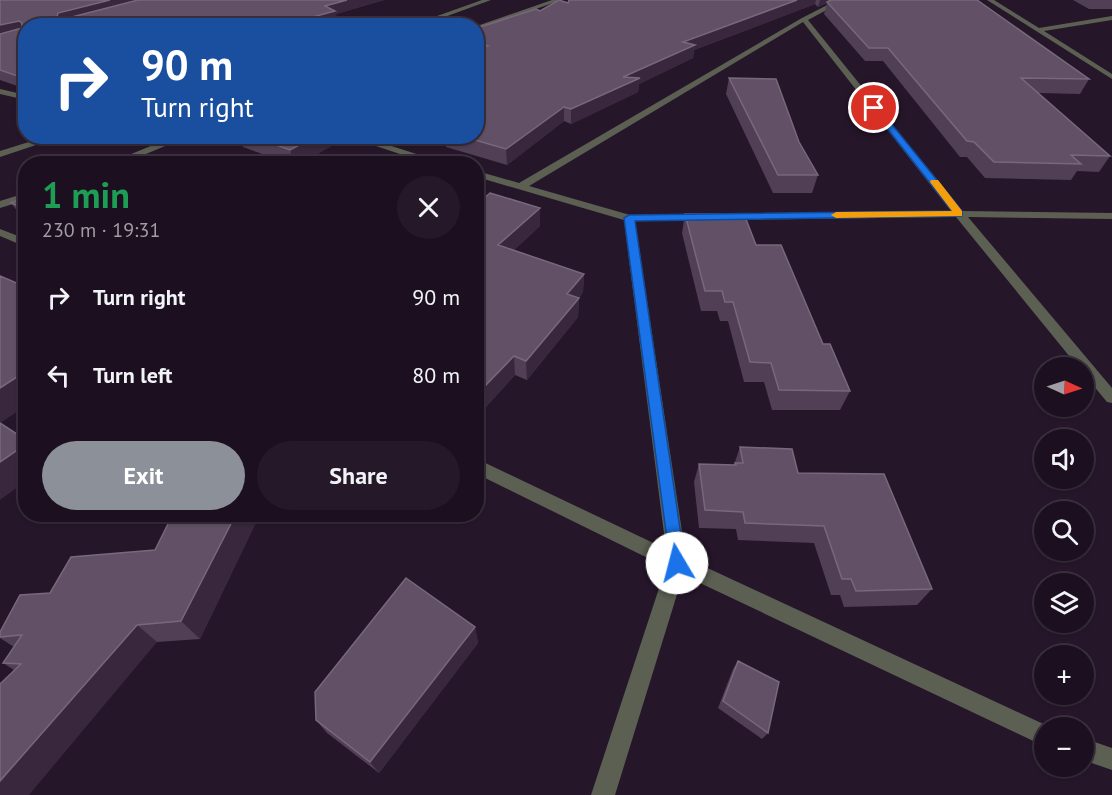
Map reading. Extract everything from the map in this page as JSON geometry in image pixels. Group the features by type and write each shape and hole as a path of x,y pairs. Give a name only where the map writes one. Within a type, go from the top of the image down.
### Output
{"street":[{"path":"435,18 488,0"},
{"path":"484,26 558,0"},
{"path":"822,0 839,2"},
{"path":"990,0 1112,77"},
{"path":"520,186 804,19 839,2"},
{"path":"1038,30 1112,18"},
{"path":"804,19 959,214 1112,399"},
{"path":"0,91 18,96"},
{"path":"0,154 33,144"},
{"path":"133,156 166,144"},
{"path":"376,144 416,156"},
{"path":"484,176 629,218 959,214 1112,216"},
{"path":"0,205 18,199"},
{"path":"603,795 677,563 629,218"},
{"path":"0,232 18,240"},
{"path":"484,469 677,563 1034,730"},
{"path":"1094,752 1112,759"}],"building":[{"path":"0,0 110,0 58,13 57,17 72,17 138,0 347,0 325,6 335,11 309,18 18,18 18,21 0,25"},
{"path":"559,0 568,3 569,0 797,0 683,42 695,45 623,77 640,78 571,109 564,107 506,149 484,143 484,47 488,46 484,45 484,26 536,9 540,11"},
{"path":"831,0 977,0 1089,79 1021,78 1110,156 1071,155 1081,164 994,162 974,142 967,141 888,48 869,48 827,2"},
{"path":"18,29 18,76 0,70 0,34"},
{"path":"729,78 776,79 799,142 818,175 778,175"},
{"path":"273,144 301,144 290,150"},
{"path":"490,193 540,208 498,245 584,274 567,294 579,298 526,361 514,356 484,387 484,198"},
{"path":"685,214 744,214 756,245 781,245 823,344 830,344 850,391 779,390 771,363 750,362 733,302 725,302 722,291 705,291"},
{"path":"0,276 18,284 18,376 0,388"},
{"path":"0,423 18,435 18,450 0,462"},
{"path":"740,447 792,449 798,473 884,474 932,589 856,591 851,579 842,579 824,526 745,523 743,512 705,510 699,464 736,465 735,463 743,463"},
{"path":"169,522 232,522 181,621 137,625 0,781 0,684 21,664 3,663 22,635 0,637 0,632 20,595 50,593 71,557 155,550"},
{"path":"406,578 475,627 370,762 316,720 315,692"},
{"path":"738,661 779,682 768,733 723,701"}],"slow traffic":[{"path":"836,215 959,214 934,182"}],"route":[{"path":"677,563 629,218 959,214 874,108"}]}
